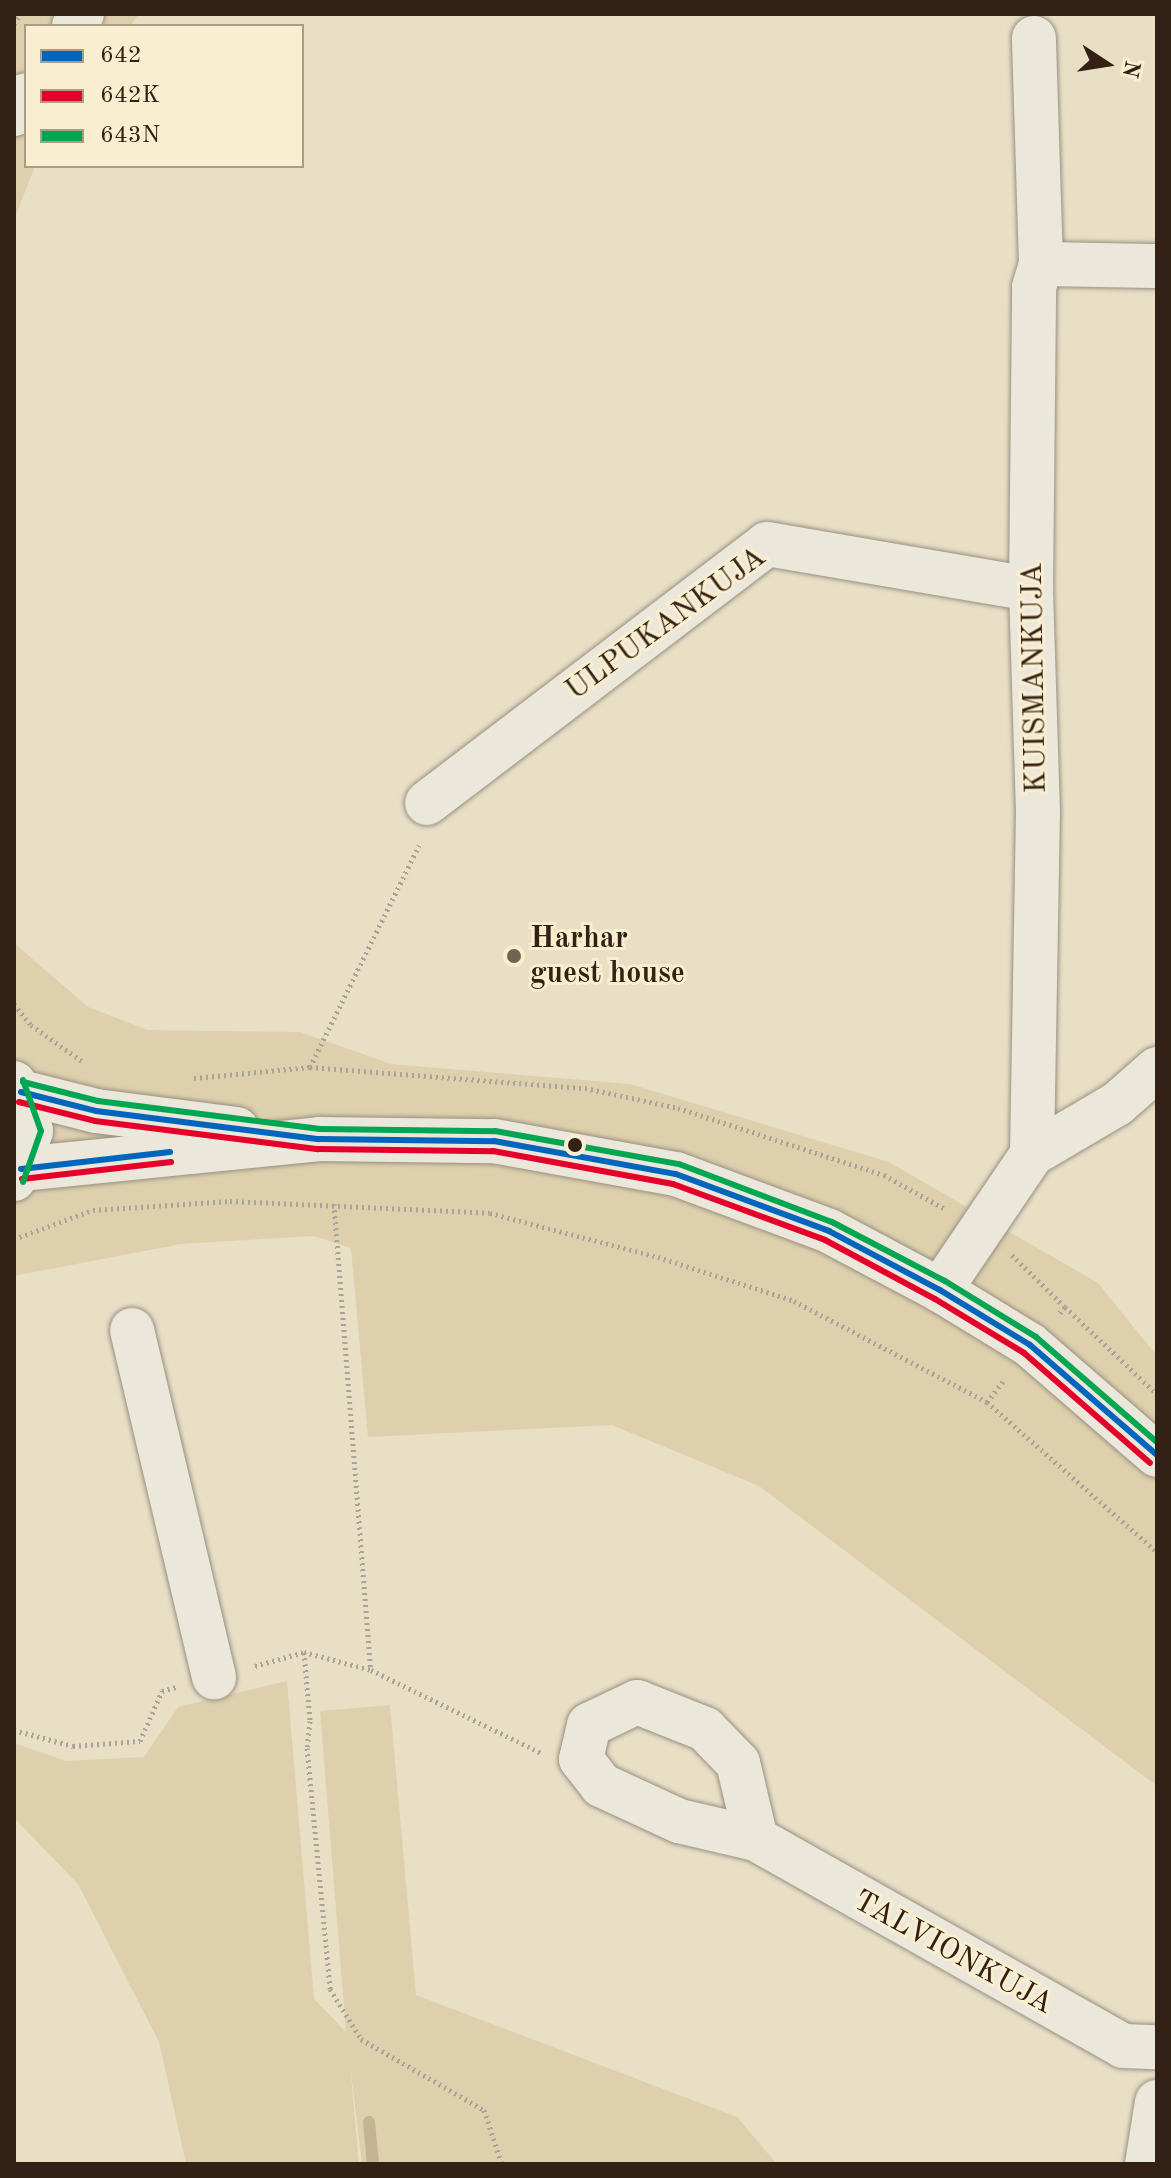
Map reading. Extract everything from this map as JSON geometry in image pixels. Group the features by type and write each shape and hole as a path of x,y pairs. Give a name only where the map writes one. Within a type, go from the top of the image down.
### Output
{"street":[{"name":"KUISMANKUJA","path":"1032,1154 1038,813 1031,589 1034,287 1041,264 1034,38"},
{"path":"1041,264 1157,266"},
{"name":"ULPUKANKUJA","path":"427,803 767,544 1031,589"},
{"path":"940,1290 1032,1154 1117,1104 1157,1069"},
{"path":"18,1088 31,1131 18,1174 319,1139"},
{"path":"18,1088 96,1111 319,1139 494,1141 676,1174 829,1231 940,1290 1030,1345 1157,1455"},
{"path":"132,1330 214,1677"},
{"path":"581,1759 589,1725 637,1702 705,1729 738,1763 756,1839"},
{"name":"TALVIONKUJA","path":"581,1759 601,1785 679,1821 756,1839 1123,2046 1157,2047"},
{"path":"1147,2164 1157,2102"}],"path":[{"path":"14,24 21,14"},
{"path":"310,1067 422,837 427,803"},
{"path":"14,1239 93,1210 230,1201 490,1213 794,1301 987,1402 1157,1552"},
{"path":"334,1204 371,1670"},
{"path":"1065,1307 1157,1394"},
{"path":"304,1652 310,1721 307,1748 330,1989 361,2039 484,2110 502,2164"},
{"path":"14,1730 73,1746 140,1741 162,1691 304,1652 371,1670 529,1751 581,1759"}],"shaded area":[{"path":"16,14 139,14 132,24 24,24 24,168 34,168 14,220"},
{"path":"14,943 88,1007 148,1030 300,1032 391,1064 630,1084 889,1162 1098,1283 1157,1356 1157,1786 759,1486 612,1425 368,1437 351,1248 314,1236 181,1244 14,1276"},
{"path":"287,1681 314,1999 346,2032 320,1711 390,1705 416,1995 737,2117 777,2164 362,2164 350,2064 359,2164 186,2164 159,2042 78,1884 14,1818 14,1743 66,1761 144,1757 178,1707"}],"waterway":[{"path":"369,2122 373,2164"}],"transit line":[{"name":"643N","path":"23,1080 41,1131 23,1182"},
{"name":"643N","path":"23,1082 98,1101 320,1129 495,1131 679,1164 832,1222 945,1281 1036,1337 1157,1442"},
{"name":"642","path":"21,1092 96,1111 319,1139 494,1141 676,1174 829,1231 940,1290 1030,1345 1157,1455"},
{"name":"642K","path":"19,1102 95,1121 318,1149 493,1151 673,1184 825,1240 935,1299 1024,1353 1150,1463"},
{"name":"642","path":"21,1169 170,1152"},
{"name":"642K","path":"22,1179 171,1162"}],"place":[{"name":"Harhar guest house","path":"514,956"}]}
